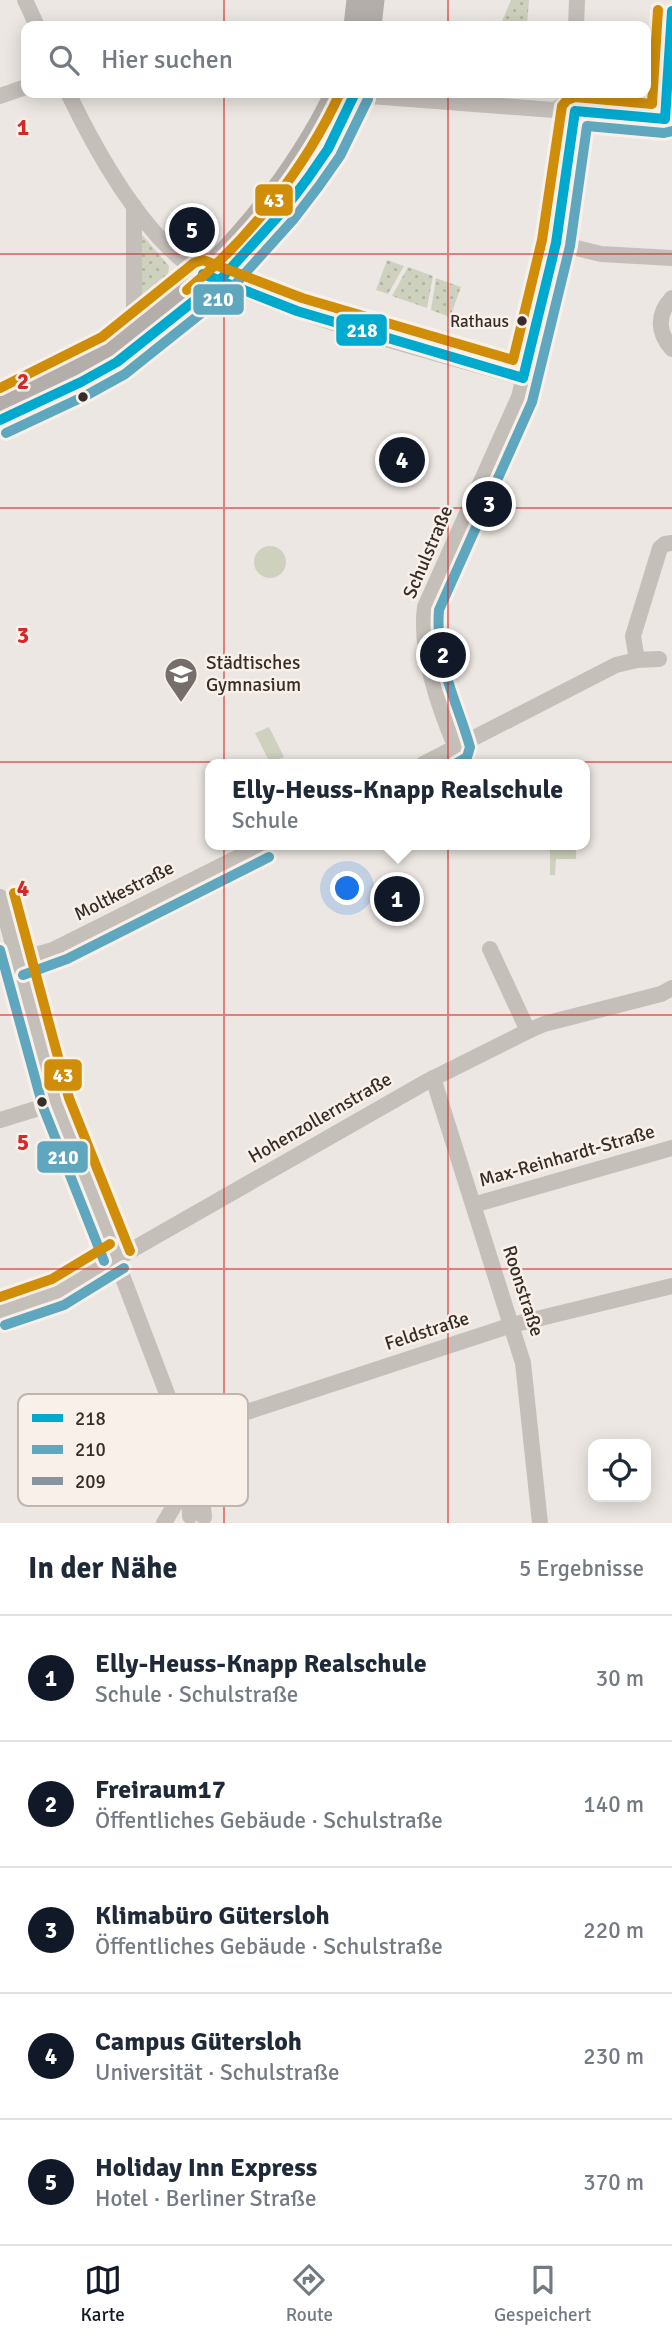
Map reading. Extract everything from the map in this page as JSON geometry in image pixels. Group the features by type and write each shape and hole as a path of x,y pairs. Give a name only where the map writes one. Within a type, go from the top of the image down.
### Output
{"main road":[{"path":"354,21 356,0"},
{"path":"373,21 375,0"},
{"path":"1,412 81,383 117,362 211,278 341,98"},
{"path":"1,412 110,349 211,278"}],"street":[{"path":"25,0 35,21"},
{"path":"576,21 577,0"},
{"path":"0,96 21,89"},
{"path":"71,98 134,206 174,253 211,278 297,311 523,378"},
{"path":"407,98 672,119"},
{"path":"555,110 570,98"},
{"name":"Schulstraße","path":"456,748 438,705 433,683 423,623 425,607 519,397 556,243 575,111"},
{"path":"134,206 134,331"},
{"path":"556,243 601,254 672,258"},
{"path":"672,298 661,313 661,330 672,349"},
{"path":"637,660 633,636 660,548 672,543"},
{"path":"433,759 616,665 659,659"},
{"name":"Moltkestraße","path":"0,965 53,950 253,850"},
{"path":"0,897 57,1102 167,1394"},
{"path":"490,949 528,1031"},
{"name":"Hohenzollernstraße","path":"0,1312 58,1292 433,1078 528,1031 544,1024 661,994 672,988"},
{"name":"Roonstraße","path":"433,1078 523,1363 540,1523"},
{"path":"0,1119 41,1107"},
{"name":"Max-Reinhardt-Straße","path":"473,1205 672,1148"},
{"name":"Feldstraße","path":"248,1412 512,1325 672,1286"},
{"path":"164,1523 174,1506"}],"green space":[{"path":"511,0 529,0 527,21 502,21"},
{"path":"137,229 169,266 167,286 136,311"},
{"path":"387,260 404,266 388,294 376,290"},
{"path":"408,267 433,276 427,308 392,296"},
{"path":"436,278 461,287 450,317 431,310"},
{"path":"270,546 281,551 286,562 281,573 270,578 259,573 254,562 259,551"},
{"path":"269,727 284,757 268,759 255,733"},
{"path":"550,850 576,850 576,859 556,859 555,875 550,875"}],"transit line":[{"name":"43","path":"586,98 652,104 658,10"},
{"name":"218","path":"665,119 672,11"},
{"name":"43","path":"187,290 233,248 274,200 311,148 338,98"},
{"name":"218","path":"0,420 117,362 219,281 283,211 308,178 328,149 353,98"},
{"name":"43","path":"0,388 102,337 194,263 203,260 302,298 513,360 542,240 562,106 572,98"},
{"name":"210","path":"6,433 125,374 229,291 293,220 319,186 340,156 368,99"},
{"name":"218","path":"575,111 665,119"},
{"name":"218","path":"523,378 556,243 575,111"},
{"name":"210","path":"464,759 470,747 443,664 439,610 532,402 570,246 587,126 664,133 672,131"},
{"name":"218","path":"203,274 297,311 523,378"},
{"name":"210","path":"23,975 67,959 269,857"},
{"name":"43","path":"14,893 69,1098 130,1251"},
{"name":"210","path":"0,950 43,1107 104,1261"},
{"name":"43","path":"0,1297 52,1279 110,1244"},
{"name":"210","path":"5,1325 64,1305 124,1268"}],"place":[{"name":"Holiday Inn Express","path":"192,230"},
{"name":"Rathaus","path":"522,321"},
{"name":"Campus Gütersloh","path":"402,460"},
{"name":"Klimabüro Gütersloh","path":"489,504"},
{"name":"Freiraum17","path":"443,655"},
{"name":"Städtisches Gymnasium","path":"181,704"},
{"name":"Elly-Heuss-Knapp Realschule","path":"397,899"}]}
